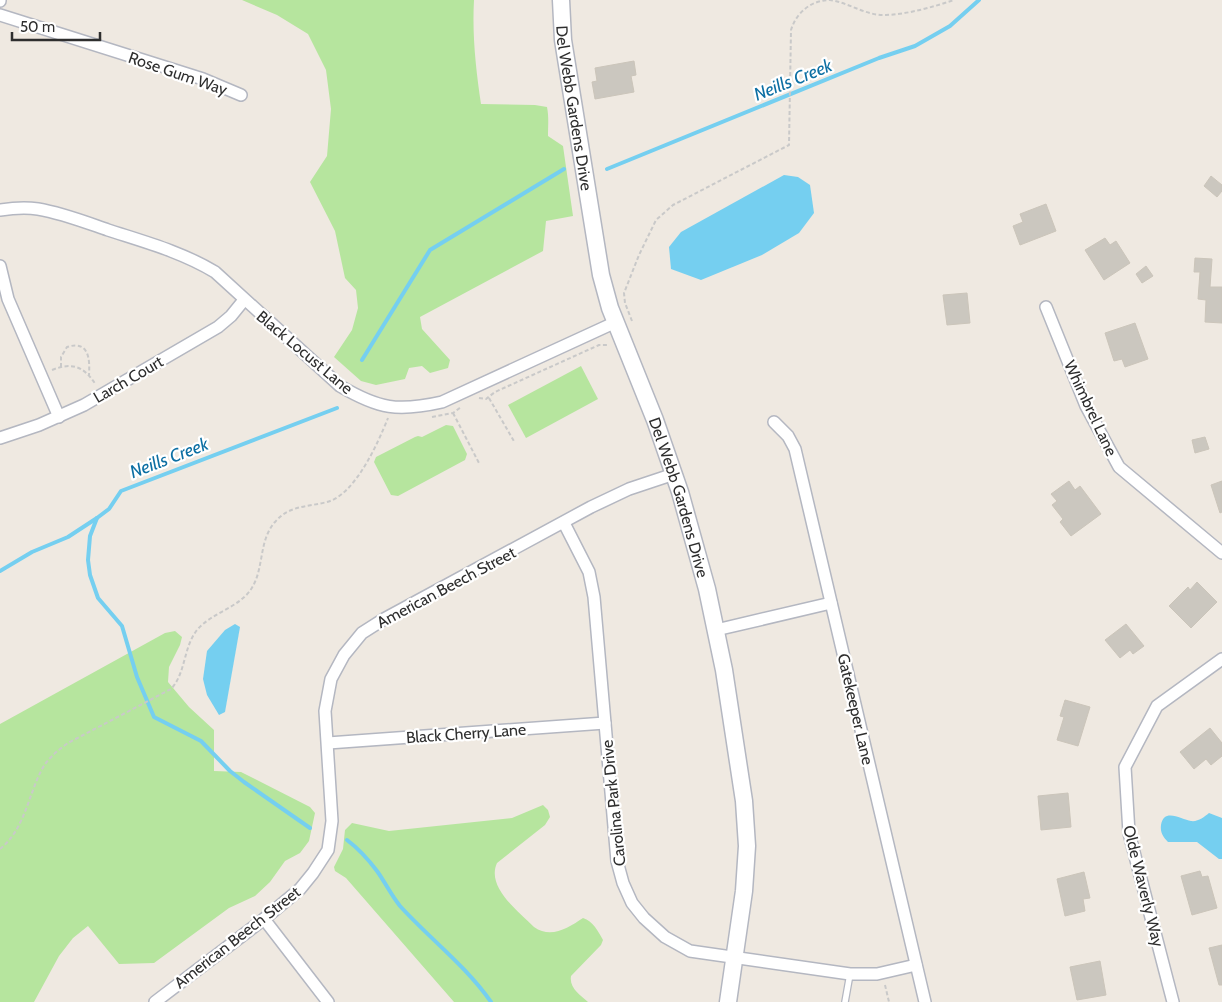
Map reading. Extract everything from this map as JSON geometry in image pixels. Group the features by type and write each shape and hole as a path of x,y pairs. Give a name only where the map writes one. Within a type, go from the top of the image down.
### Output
{"street":[{"name":"Del Webb Gardens Drive","path":"561,0 563,40 603,286 674,474 698,555 716,630 730,707 747,831 746,876 728,1002"},
{"name":"Rose Gum Way","path":"0,15 203,79 241,95"},
{"name":"Black Locust Lane","path":"0,210 16,208 37,209 61,214 177,252 197,261 215,272 340,386 364,400 382,406 421,407 442,402 616,322"},
{"path":"0,266 8,299 59,417"},
{"name":"Larch Court","path":"0,438 59,417 84,405 218,327 231,316 244,300"},
{"name":"Whimbrel Lane","path":"1046,307 1086,406 1119,467 1222,553"},
{"name":"Gatekeeper Lane","path":"774,422 788,436 795,450 925,1002"},
{"name":"American Beech Street","path":"154,1002 264,919 300,889 314,874 328,850 332,821 325,711 332,679 344,655 362,633 384,619 629,489 674,474"},
{"name":"Carolina Park Drive","path":"564,523 589,572 594,597 617,861 622,883 632,903 644,918 665,937 690,951 850,974 877,974 916,966"},
{"path":"716,630 831,603"},
{"name":"Olde Waverly Way","path":"1173,1002 1128,833 1125,767 1158,706 1222,659"},
{"name":"Black Cherry Lane","path":"328,743 605,723"},
{"path":"264,919 328,1002"}],"lane":[{"path":"845,1002 850,974"}],"path":[{"path":"634,328 625,303 624,293 639,255 656,220 673,205 789,145 791,30 794,20 800,12 818,2 829,0 873,14 886,15 905,13 954,0"},
{"path":"481,398 489,398 495,392 599,345 605,344 610,346 614,343"},
{"path":"61,367 61,357 67,346 80,345 89,357 90,375"},
{"path":"51,370 61,367 75,367 90,375 96,385"},
{"path":"489,398 514,443"},
{"path":"429,417 454,413 461,407"},
{"path":"454,413 479,462"},
{"path":"0,849 15,833 41,771 52,755 68,743 166,692 177,681 190,642 198,629 251,590 257,576 265,541 275,521 288,511 304,505 327,502 340,496 368,460 388,417"},
{"path":"885,985 889,1002"}],"green space":[{"path":"242,0 474,0 475,52 481,104 547,107 548,136 563,146 573,216 546,221 543,251 420,317 422,329 450,360 448,368 430,373 422,366 409,368 405,379 376,385 361,381 334,357 352,330 358,308 356,290 345,278 335,231 310,182 327,156 331,109 326,70 308,34 277,15"},
{"path":"581,366 598,399 526,438 508,405"},
{"path":"446,425 453,426 467,454 465,460 398,496 391,495 374,462 376,457 415,437 422,437"},
{"path":"175,631 182,637 169,667 168,682 189,707 214,730 214,771 241,772 310,807 315,813 309,841 300,853 285,861 270,882 255,896 229,908 154,963 119,964 88,926 73,938 59,956 34,1002 0,1002 0,724 165,633"},
{"path":"543,805 548,810 550,817 545,825 497,863 496,881 505,898 512,906 534,927 540,930 547,932 559,931 583,918 590,921 595,927 603,940 601,945 571,976 573,988 588,1002 454,1002 346,878 335,871 334,867 343,849 345,830 352,823 389,831 512,818"}],"water":[{"path":"784,175 798,177 810,185 814,213 799,233 762,255 701,280 671,269 669,247 681,232"},
{"path":"235,624 240,627 225,712 219,715 207,695 203,679 207,651 225,630"},
{"path":"1209,813 1222,818 1222,859 1219,859 1197,842 1168,842 1162,834 1161,825 1166,817 1174,816 1196,821"}],"building":[{"path":"634,61 636,75 631,76 634,92 595,99 592,82 597,81 595,68"},
{"path":"1211,176 1222,185 1222,191 1217,197 1204,186"},
{"path":"1046,204 1056,231 1020,245 1013,226 1023,222 1020,214"},
{"path":"1105,238 1110,245 1116,241 1130,263 1104,280 1085,250"},
{"path":"1195,258 1212,259 1210,287 1222,287 1222,323 1205,322 1206,300 1198,299 1200,272 1194,272"},
{"path":"1146,266 1153,276 1142,283 1136,274"},
{"path":"967,293 970,323 947,325 943,295"},
{"path":"1135,323 1148,359 1125,367 1122,359 1114,361 1105,333"},
{"path":"1205,437 1209,449 1195,453 1192,440"},
{"path":"1069,481 1075,490 1080,486 1101,514 1071,536 1060,522 1063,519 1052,505 1057,501 1051,494"},
{"path":"1222,481 1222,512 1220,513 1211,485"},
{"path":"1197,582 1217,602 1191,628 1169,606 1188,587 1190,590"},
{"path":"1126,624 1144,646 1133,654 1130,650 1120,658 1105,640"},
{"path":"1065,700 1090,707 1078,746 1057,740 1064,717 1060,716"},
{"path":"1210,728 1222,743 1222,756 1211,765 1206,759 1194,769 1180,752"},
{"path":"1068,793 1071,827 1041,830 1038,796"},
{"path":"1200,871 1202,877 1208,876 1217,908 1192,915 1181,876"},
{"path":"1084,872 1090,898 1083,899 1085,911 1065,916 1057,879"},
{"path":"1222,945 1222,985 1219,985 1209,948"},
{"path":"1100,961 1106,995 1077,1000 1070,967"}],"waterway":[{"name":"Neills Creek","path":"607,169 879,58 915,46 950,26 979,0"},
{"name":"Neills Creek","path":"362,360 430,250 564,169"},
{"name":"Neills Creek","path":"0,571 32,552 68,537 97,518 109,509 121,491 337,408"},
{"path":"97,518 90,536 88,560 90,575 98,598 122,626 137,677 154,717 201,741 230,771 310,828"},
{"path":"347,840 374,867 400,906 470,976 491,1002"}]}
